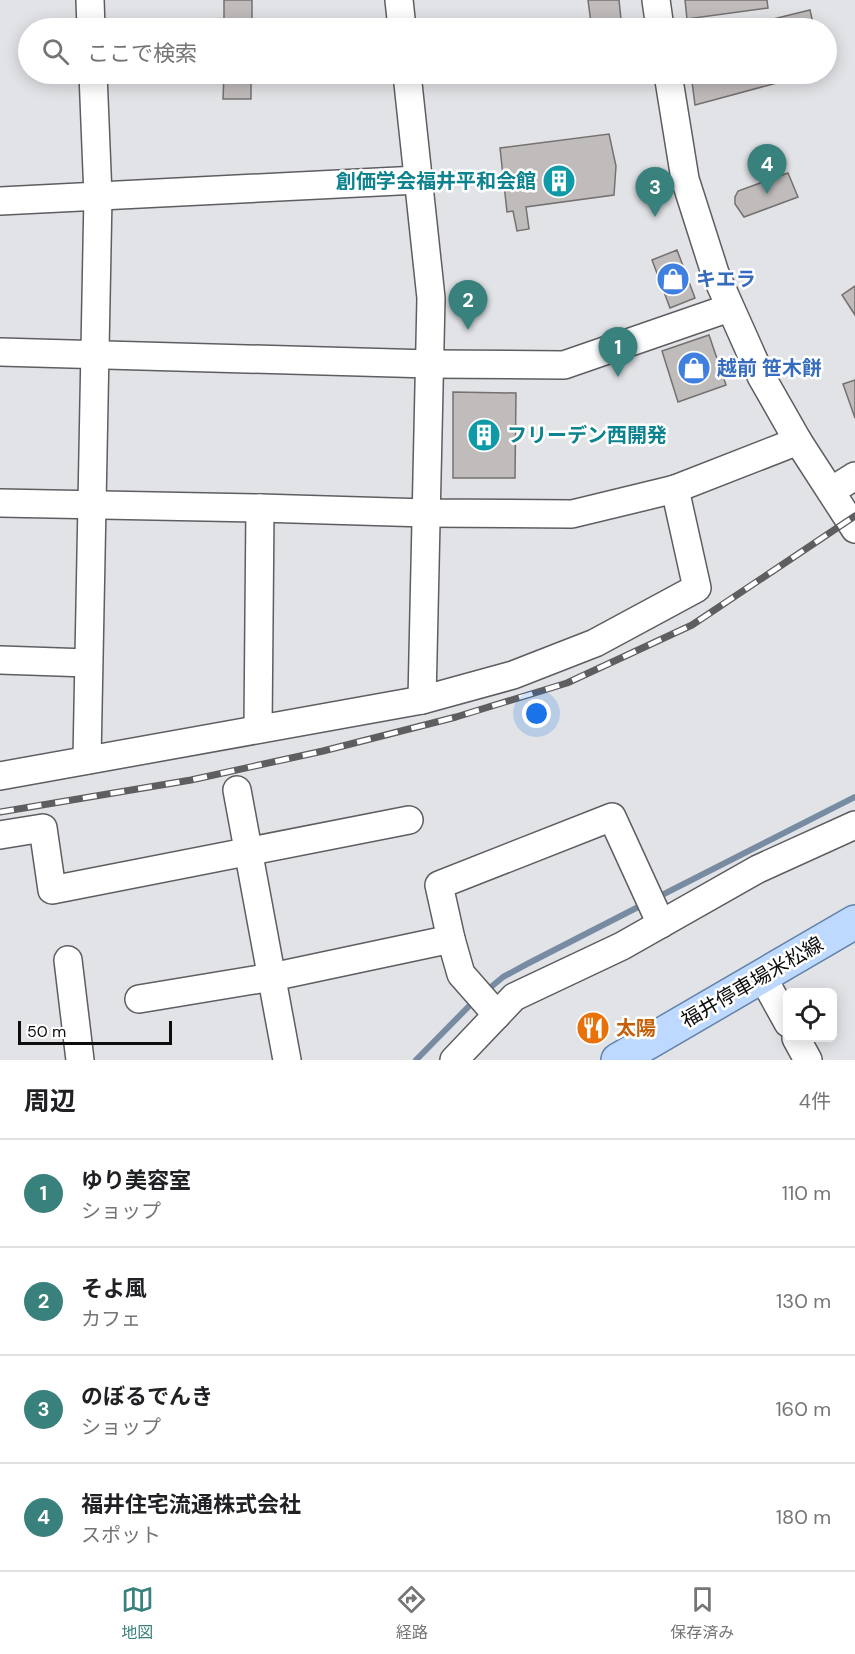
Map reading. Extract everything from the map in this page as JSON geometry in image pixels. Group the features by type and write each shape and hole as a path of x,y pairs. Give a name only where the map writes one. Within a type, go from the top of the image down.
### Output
{"main road":[{"name":"福井停車場米松線","path":"618,1060 855,922"}],"street":[{"path":"90,0 91,18"},
{"path":"399,0 401,18"},
{"path":"656,0 659,18"},
{"path":"87,760 98,196 93,84"},
{"path":"408,84 431,298 422,700"},
{"path":"670,84 685,179 715,273 729,308 761,376 798,441 855,529"},
{"path":"0,201 418,180"},
{"path":"0,352 430,364 564,365 729,308"},
{"path":"0,503 426,513 572,514 675,489 798,441"},
{"path":"831,491 855,476"},
{"path":"0,776 422,700 513,675 595,643 697,588 675,489"},
{"path":"258,729 260,508"},
{"path":"0,660 88,663"},
{"path":"237,790 287,1060"},
{"path":"497,1015 461,974 439,885 612,817 661,924"},
{"path":"0,835 43,828 52,890 409,820"},
{"path":"454,1060 514,997 622,946 758,869 855,825"},
{"path":"139,999 272,977 451,939"},
{"path":"68,960 80,1060"},
{"path":"762,976 783,1014"},
{"path":"797,1042 808,1060"}],"building":[{"path":"224,0 252,0 252,18 224,18"},
{"path":"588,0 619,0 621,18 590,18"},
{"path":"685,0 767,0 768,8 687,18"},
{"path":"810,10 812,18 777,18"},
{"path":"224,84 251,84 251,99 223,99"},
{"path":"692,84 773,84 695,105"},
{"name":"創価学会福井平和会館","path":"609,134 616,166 614,195 526,207 529,229 517,231 513,211 507,212 500,148"},
{"path":"788,173 798,197 744,217 735,204 738,191"},
{"name":"キエラ","path":"677,250 695,298 670,308 652,260"},
{"path":"855,286 855,315 842,295"},
{"name":"越前 笹木餅","path":"709,335 726,385 678,402 662,351"},
{"path":"855,380 855,418 843,384"},
{"name":"フリーデン西開発","path":"453,392 516,393 515,478 453,478"}],"waterway":[{"path":"658,897 855,797"},
{"path":"485,992 503,977 646,903"},
{"path":"416,1060 474,1001"}],"railway":[{"path":"0,812 191,780 323,751 456,717 567,683 692,625 855,516"}],"place":[{"name":"創価学会福井平和会館","path":"559,181"},
{"name":"福井住宅流通株式会社","path":"767,194"},
{"name":"のぼるでんき","path":"655,217"},
{"name":"キエラ","path":"673,279"},
{"name":"そよ風","path":"468,330"},
{"name":"越前 笹木餅","path":"694,368"},
{"name":"ゆり美容室","path":"618,377"},
{"name":"フリーデン西開発","path":"484,435"},
{"name":"太陽","path":"593,1028"}]}
